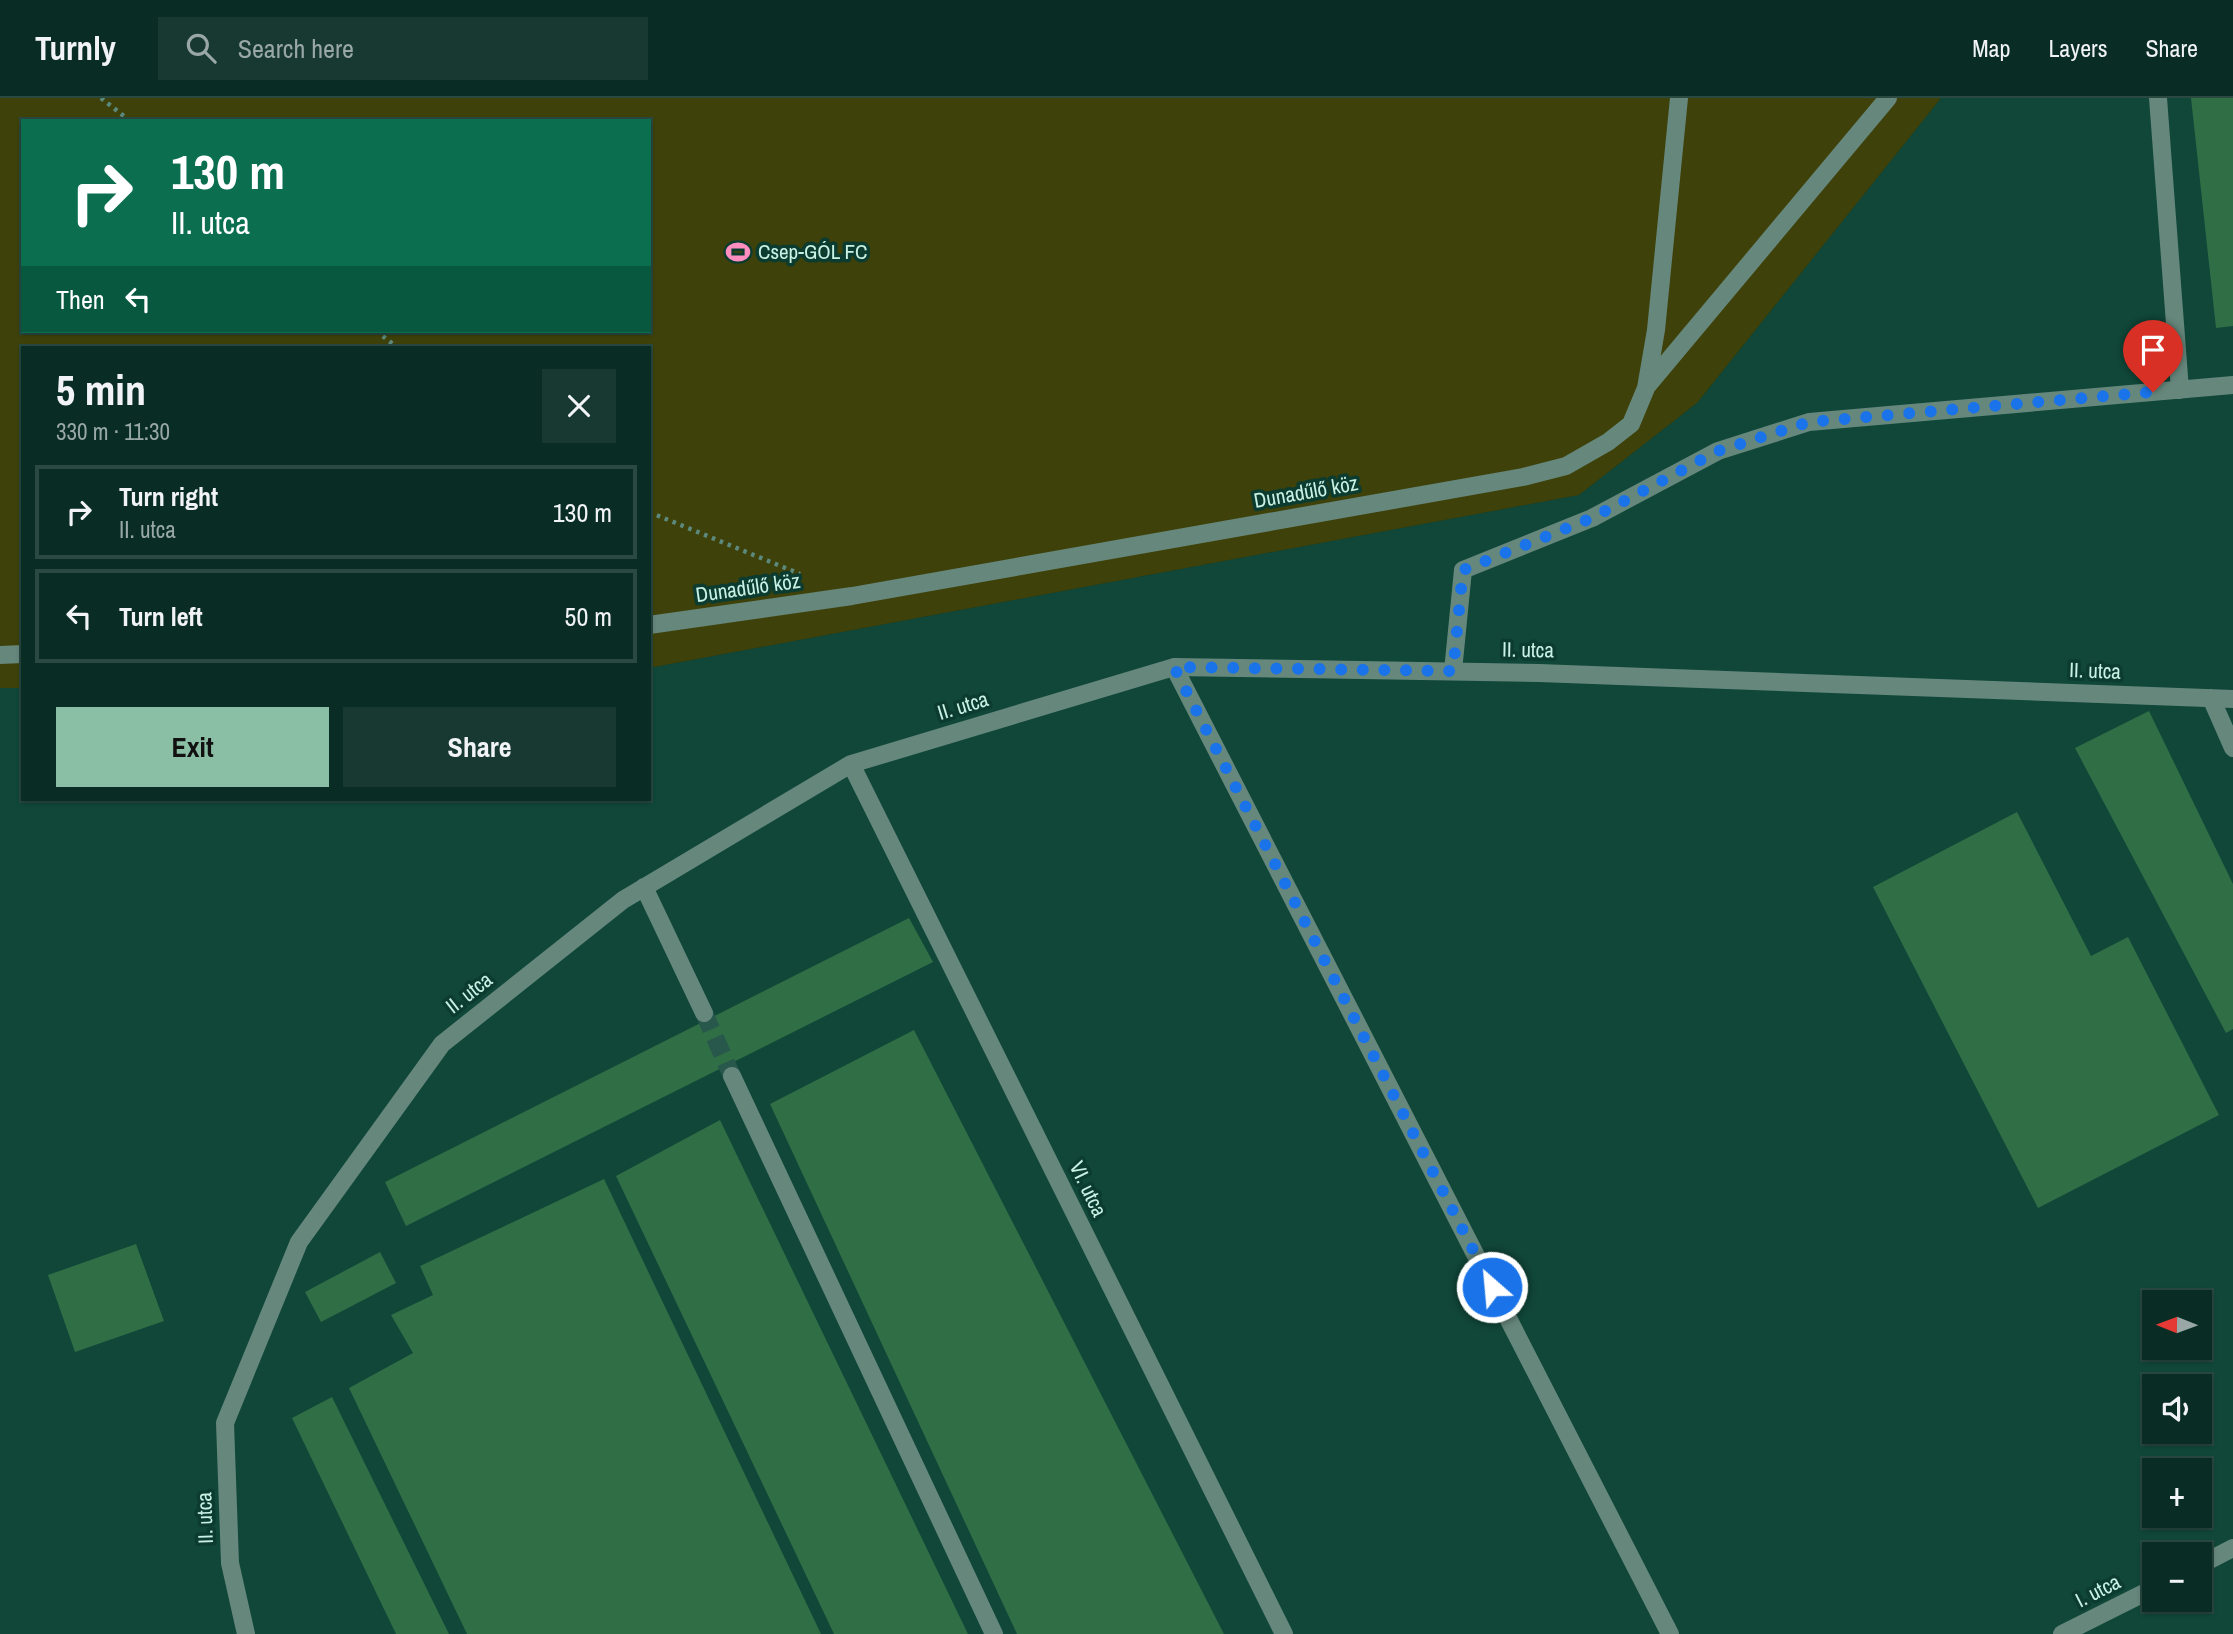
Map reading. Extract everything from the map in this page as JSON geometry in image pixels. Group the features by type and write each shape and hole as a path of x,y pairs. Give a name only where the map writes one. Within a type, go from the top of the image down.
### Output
{"lane":[{"name":"Dunadűlő köz","path":"651,625 852,596 1522,477 1566,466 1608,442 1631,424 1646,388 1657,330 1679,98"},
{"path":"1646,388 1888,98"},
{"path":"2158,98 2180,390"},
{"path":"1453,671 1463,570 1592,518 1718,451 1809,422 2233,385"},
{"path":"0,655 21,654"},
{"path":"1174,667 1670,1634"},
{"name":"II. utca","path":"246,1634 230,1563 225,1423 299,1242 442,1044 624,900 851,764 1174,667 1453,671 2233,699"},
{"path":"2211,698 2233,748"},
{"name":"VI. utca","path":"851,764 1284,1634"},
{"path":"644,887 704,1013"},
{"path":"732,1076 995,1634"},
{"path":"2212,1559 2233,1548"},
{"name":"I. utca","path":"2062,1634 2142,1594"}],"path":[{"path":"101,98 127,119"},
{"path":"379,333 395,346"},
{"path":"651,513 807,577"}],"shaded area":[{"path":"0,98 1941,98 1697,403 1579,495 651,668 651,346 21,346 21,688 0,688"},
{"path":"1941,98 2233,98 2233,1634 0,1634 0,688 21,688 21,801 651,801 651,668 1579,495 1697,403"}],"building":[{"path":"2191,98 2233,98 2233,326 2216,328"},
{"path":"2149,711 2233,884 2233,1029 2226,1033 2075,748"},
{"path":"2017,812 2091,956 2128,937 2219,1115 2038,1208 1873,887"},
{"path":"909,918 933,962 406,1226 385,1182"},
{"path":"914,1030 1224,1634 1017,1634 770,1104"},
{"path":"720,1120 968,1634 834,1634 616,1176"},
{"path":"604,1179 821,1634 467,1634 349,1388 413,1353 391,1315 433,1295 420,1266"},
{"path":"136,1244 164,1321 75,1352 48,1275"},
{"path":"380,1252 396,1283 321,1322 305,1292"},
{"path":"332,1397 449,1634 396,1634 292,1418"}],"tunnel":[{"path":"704,1013 732,1076"}],"place":[{"name":"Csep-GÓL FC","path":"738,252"}],"route":[{"path":"1492,1287 1174,667 1453,671 1463,570 1592,518 1718,451 1809,422 2153,392"}]}
